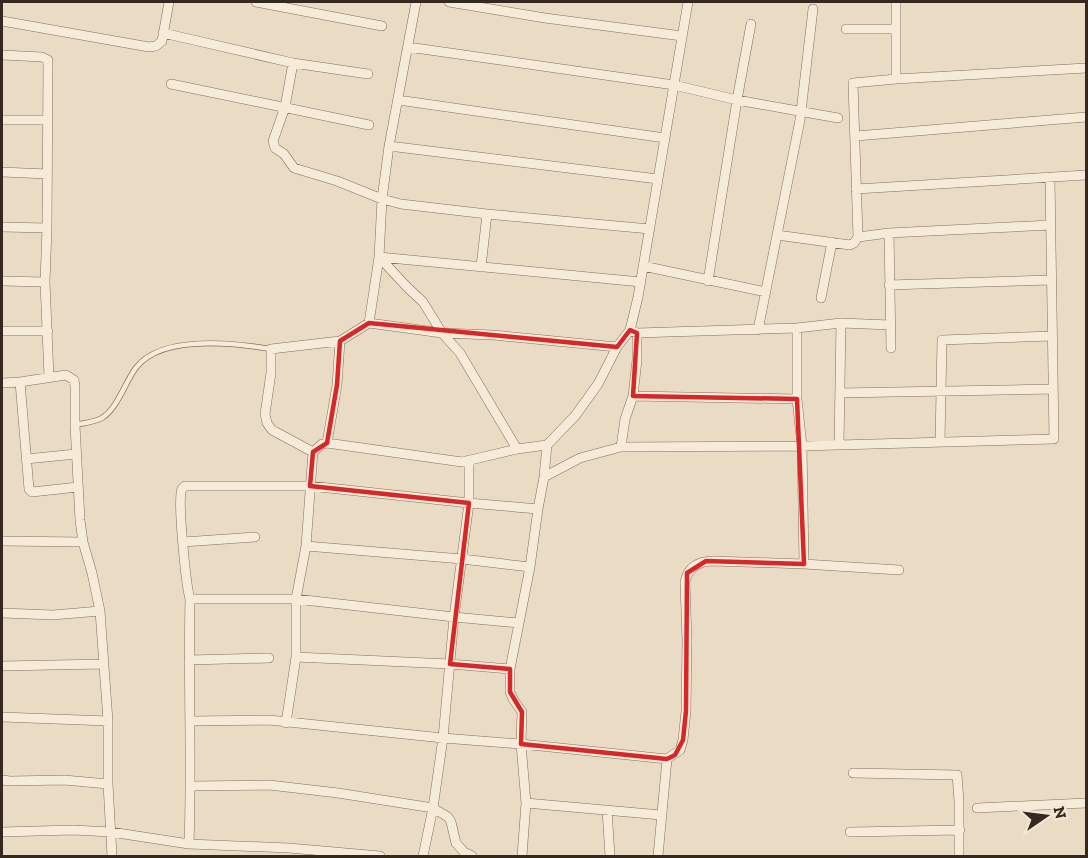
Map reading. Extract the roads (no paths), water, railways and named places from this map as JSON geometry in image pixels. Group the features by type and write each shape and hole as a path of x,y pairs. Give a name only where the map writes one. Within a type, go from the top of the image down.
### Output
{"street":[{"path":"2,21 156,46 162,41 169,2"},
{"path":"256,2 382,26"},
{"path":"369,323 379,257 382,198 389,146 416,2"},
{"path":"449,2 545,18 682,36"},
{"path":"621,447 625,419 633,396 637,360 633,332 640,282 688,2"},
{"path":"896,2 896,79"},
{"path":"758,330 801,111 813,9"},
{"path":"708,281 751,24"},
{"path":"846,29 896,28"},
{"path":"163,33 293,63 368,74"},
{"path":"408,47 674,85 838,118"},
{"path":"2,55 42,57 48,60 45,282 49,377"},
{"path":"293,63 285,107 273,141 275,147 284,154 294,168 401,204 650,229"},
{"path":"777,235 850,245 858,237 853,83 1086,68"},
{"path":"171,84 369,125"},
{"path":"398,100 665,138"},
{"path":"856,136 1086,117"},
{"path":"2,120 48,120"},
{"path":"389,146 658,179"},
{"path":"2,172 47,174"},
{"path":"856,189 1086,175"},
{"path":"544,477 580,458 621,447 802,446 1054,439 1050,177"},
{"path":"481,267 487,214"},
{"path":"858,237 889,233 1051,225"},
{"path":"2,227 47,228"},
{"path":"889,233 891,348"},
{"path":"821,298 832,242"},
{"path":"379,257 640,282"},
{"path":"379,257 423,302 442,333 460,353 517,449"},
{"path":"643,266 766,292"},
{"path":"889,285 1052,280"},
{"path":"2,281 45,282"},
{"path":"313,452 272,430 267,423 265,414 271,373 271,349 339,341 369,323 442,333 493,335 616,346"},
{"path":"522,856 526,803 521,744 522,712 510,692 510,669 530,567 547,446 575,416 598,384 616,346 633,332 758,330 841,323 890,325"},
{"path":"839,445 841,323"},
{"path":"797,328 797,399 802,446 804,564"},
{"path":"2,331 48,331"},
{"path":"940,442 942,340 1052,336"},
{"path":"327,442 337,385 339,341"},
{"path":"2,383 66,375 74,380 76,454 83,542 100,611 108,721 111,856"},
{"path":"20,382 29,489 32,492 78,487"},
{"path":"840,393 1053,389"},
{"path":"633,396 797,399"},
{"path":"286,723 296,657 296,599 306,546 313,452 327,442 462,462 517,449 547,446"},
{"path":"26,459 76,454"},
{"path":"423,856 433,808 443,738 454,617 469,503 469,460"},
{"path":"189,844 190,599 183,542 181,493 185,486 309,486 538,509"},
{"path":"183,542 255,537"},
{"path":"2,541 83,542"},
{"path":"306,546 530,567"},
{"path":"190,721 268,720 667,759 680,750 683,740 686,711 687,641 685,582 687,573 693,567 706,561 898,570"},
{"path":"190,599 296,599 519,623"},
{"path":"2,613 53,615 100,611"},
{"path":"296,657 510,669"},
{"path":"189,660 269,658"},
{"path":"2,666 103,664"},
{"path":"2,717 108,721"},
{"path":"658,856 667,759"},
{"path":"853,773 957,775 959,856"},
{"path":"2,780 64,780 108,784"},
{"path":"191,786 269,785 433,808 448,817 456,843 464,852 472,856"},
{"path":"526,803 661,815"},
{"path":"976,808 1086,803"},
{"path":"607,810 610,856"},
{"path":"2,832 73,830 111,832 189,844 289,848 380,856"},
{"path":"850,832 960,831"},
{"path":"219,856 222,845"}],"lane":[{"path":"75,425 101,418 111,410 136,367 152,353 169,347 191,344 247,345 271,349"}]}
